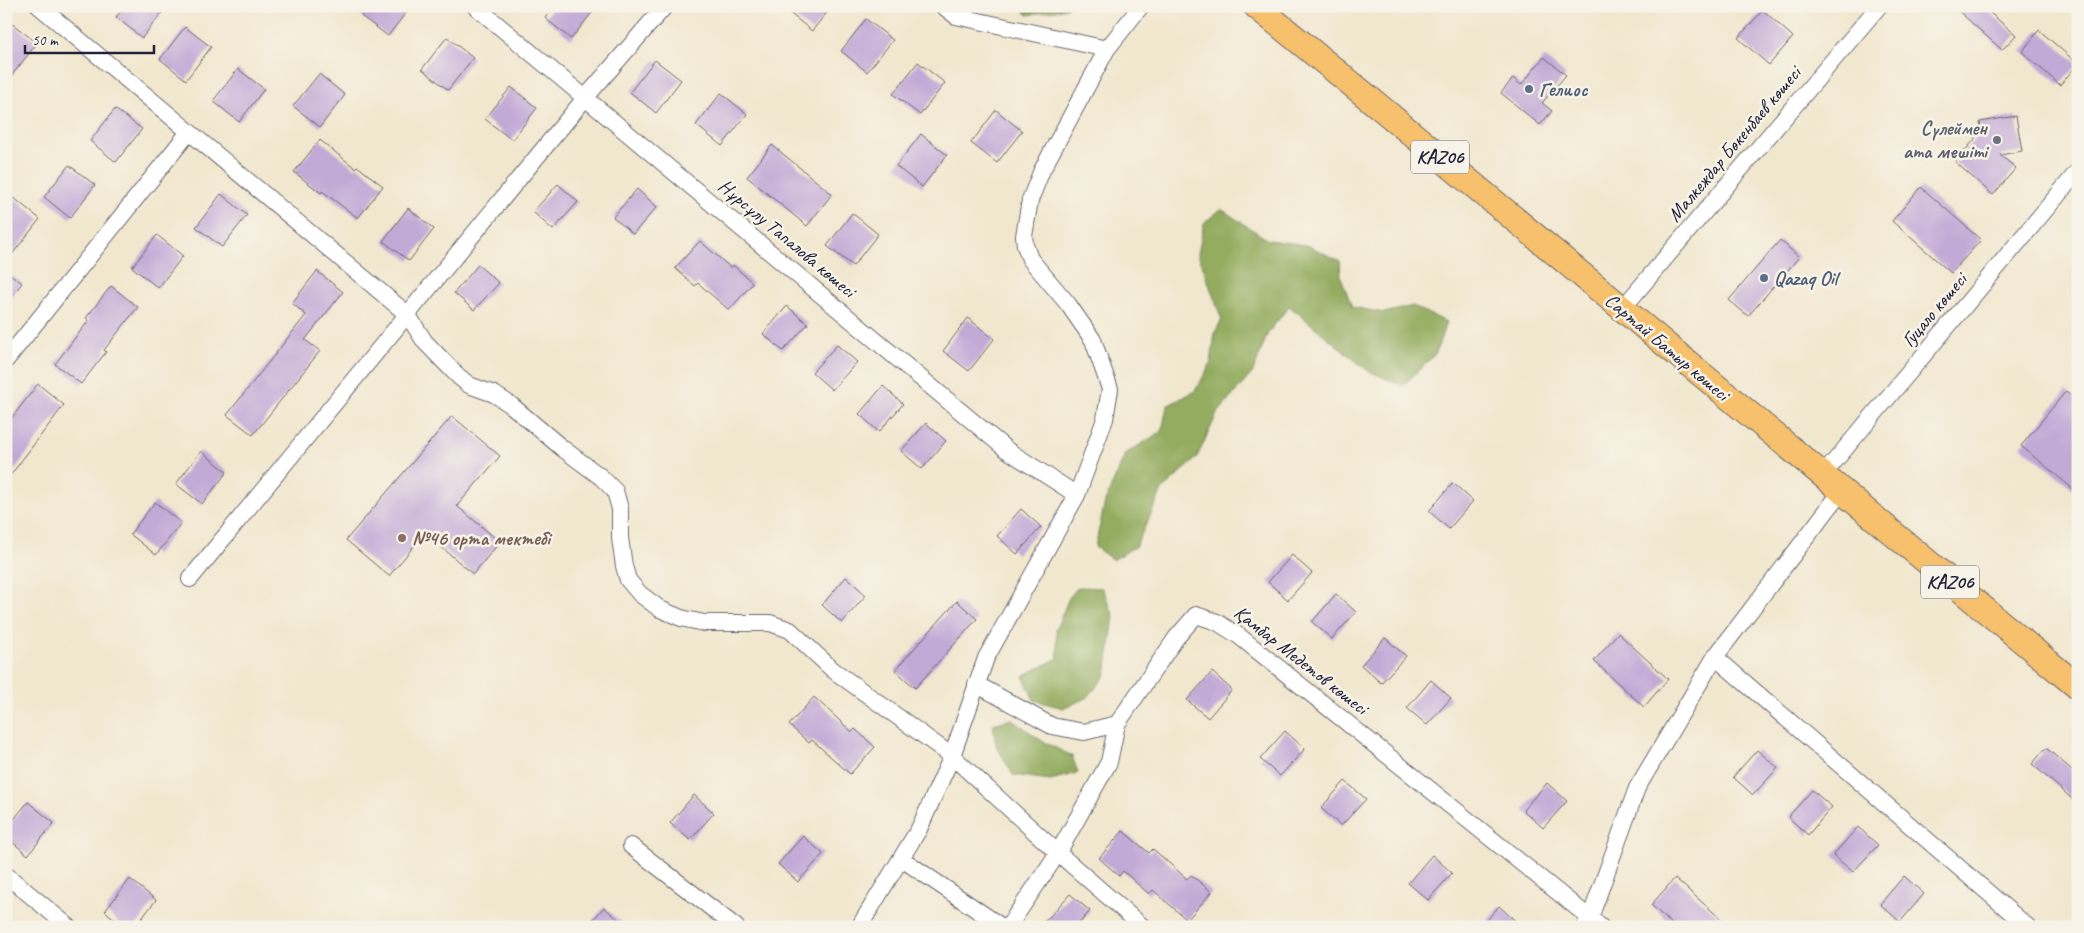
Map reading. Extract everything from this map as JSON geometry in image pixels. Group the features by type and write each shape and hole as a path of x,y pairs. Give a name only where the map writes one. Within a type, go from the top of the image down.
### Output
{"highway":[{"name":"Сартай Батыр көшесі","path":"1256,6 2078,687"}],"street":[{"path":"39,6 407,314 425,342 458,376 469,385 494,394 511,405 562,448 601,476 615,491 620,509 620,538 624,566 628,580 640,594 660,609 681,618 704,623 770,623 790,630 833,670 952,756 1058,854 1143,927"},
{"name":"Нұрсұлу Тапалова көшесі","path":"474,6 1007,450 1077,496"},
{"path":"190,579 586,98 665,6"},
{"path":"943,6 956,16 1107,49"},
{"path":"859,927 902,860 919,829 952,756 986,658 1077,496 1105,419 1110,389 1093,340 1068,304 1030,259 1024,245 1024,236 1030,200 1042,170 1107,49 1141,6"},
{"name":"Малкеждар Бөкенбаев көшесі","path":"1622,309 1879,6"},
{"path":"6,360 189,132"},
{"name":"Гуцало көшесі","path":"1823,476 2078,171"},
{"path":"1592,924 1637,788 1716,657 1841,492"},
{"name":"Қамбар Медетов көшесі","path":"1117,724 1176,638 1196,615 1217,622 1239,636 1592,924"},
{"path":"1716,657 2028,927"},
{"path":"976,684 1052,726 1084,732 1117,724 1109,762 1058,854 1008,927"},
{"path":"631,846 736,927"},
{"path":"902,860 1002,927"},
{"path":"6,875 69,927"}],"green space":[{"path":"1020,6 1067,6 1067,8 1028,15"},
{"path":"1221,209 1268,240 1307,245 1340,261 1341,277 1352,307 1384,313 1413,306 1446,322 1436,353 1403,386 1367,370 1289,306 1268,333 1253,372 1217,414 1196,459 1162,490 1136,546 1113,560 1095,547 1105,502 1125,454 1162,431 1167,406 1195,391 1211,363 1215,332 1222,320 1198,254 1204,223"},
{"path":"1078,587 1102,588 1114,616 1106,675 1087,698 1063,708 1034,700 1023,676 1058,658 1056,629 1069,598"},
{"path":"1012,719 1042,741 1072,756 1078,773 1050,780 1013,775 996,745 993,724"}],"building":[{"path":"125,6 167,6 142,38 116,17"},
{"path":"369,6 411,6 388,36 361,16"},
{"path":"554,6 597,6 571,39 545,18"},
{"path":"781,6 832,6 812,31"},
{"path":"1953,6 1982,6 2016,35 2002,50"},
{"path":"1763,10 1793,37 1769,65 1738,38"},
{"path":"6,19 37,43 6,83"},
{"path":"866,19 893,40 867,72 841,51"},
{"path":"185,27 211,47 186,80 160,59"},
{"path":"2039,30 2078,64 2060,85 2022,52"},
{"path":"447,37 473,58 448,90 422,69"},
{"name":"Гелиос","path":"1544,57 1566,75 1542,103 1552,111 1540,125 1501,93 1513,78 1521,85"},
{"path":"655,60 681,80 656,113 630,92"},
{"path":"918,62 945,83 920,115 893,94"},
{"path":"238,69 264,89 239,122 213,101"},
{"path":"319,74 345,95 320,127 293,106"},
{"path":"511,87 537,108 512,140 485,119"},
{"path":"721,93 747,114 722,146 696,125"},
{"path":"115,109 142,129 116,162 90,141"},
{"path":"996,110 1022,131 997,163 971,143"},
{"path":"2016,116 2022,151 2000,155 2016,168 1993,195 1955,162 1975,139 1974,134 1982,133 1980,122"},
{"path":"921,134 947,155 922,187 896,166"},
{"path":"320,140 355,168 357,166 383,186 358,218 294,172"},
{"path":"772,145 832,194 807,226 747,177"},
{"path":"69,165 95,185 70,218 44,197"},
{"path":"558,184 578,202 553,230 533,212"},
{"path":"1921,187 1981,240 1951,273 1892,221"},
{"path":"637,189 657,207 633,234 613,217"},
{"path":"221,194 247,215 222,247 196,227"},
{"path":"14,198 40,219 6,262 6,208"},
{"path":"408,208 434,229 409,261 383,241"},
{"path":"852,213 878,234 853,266 827,246"},
{"path":"157,235 183,256 158,288 132,267"},
{"name":"Qazaq Oil","path":"1780,240 1799,257 1748,316 1729,300"},
{"path":"700,241 731,268 733,265 753,283 729,310 698,283 695,286 675,268"},
{"path":"478,265 499,283 474,310 454,293"},
{"path":"6,271 22,283 6,304"},
{"path":"317,271 343,292 305,340 320,351 253,435 227,415 306,315 292,303"},
{"path":"111,286 138,307 104,350 106,352 81,384 55,364 89,320 86,318"},
{"path":"787,306 808,324 783,351 763,334"},
{"path":"968,318 994,339 969,371 943,351"},
{"path":"837,345 857,362 832,390 812,372"},
{"path":"38,384 64,405 6,481 6,425"},
{"path":"883,386 903,404 879,432 859,414"},
{"path":"2066,391 2078,401 2078,493 2021,446"},
{"path":"452,416 500,456 457,506 500,542 473,574 425,533 389,576 346,540"},
{"path":"926,423 946,441 922,469 901,451"},
{"path":"201,451 227,472 202,504 176,484"},
{"path":"1453,483 1473,501 1449,529 1429,511"},
{"path":"155,502 181,523 156,555 130,534"},
{"path":"1021,509 1041,527 1017,554 997,536"},
{"path":"1292,555 1312,573 1288,600 1268,582"},
{"path":"846,577 866,595 842,623 822,605"},
{"path":"1336,594 1356,612 1332,639 1312,622"},
{"path":"957,601 977,619 915,688 895,670"},
{"path":"1618,633 1668,679 1644,707 1594,661"},
{"path":"1385,638 1406,656 1381,683 1361,665"},
{"path":"1212,672 1232,690 1208,718 1187,700"},
{"path":"1431,680 1451,698 1427,725 1407,708"},
{"path":"814,697 852,732 855,729 875,747 850,774 812,740 809,743 789,725"},
{"path":"1285,731 1305,749 1280,776 1260,759"},
{"path":"2046,748 2078,775 2078,804 2032,764"},
{"path":"1757,750 1778,768 1753,795 1733,777"},
{"path":"1345,781 1366,799 1341,826 1321,808"},
{"path":"1547,783 1567,801 1543,828 1523,810"},
{"path":"1812,790 1832,807 1808,835 1788,817"},
{"path":"694,795 714,813 690,840 670,823"},
{"path":"28,802 54,823 28,855 6,837 6,829"},
{"path":"1858,827 1878,845 1853,872 1833,855"},
{"path":"1123,831 1149,853 1153,849 1187,879 1191,875 1212,892 1187,920 1153,890 1149,894 1123,871 1119,876 1099,858"},
{"path":"803,836 823,854 798,882 778,864"},
{"path":"1432,855 1452,873 1428,900 1408,883"},
{"path":"1904,876 1924,894 1900,922 1880,904"},
{"path":"1675,878 1730,927 1675,927 1651,905"},
{"path":"130,879 156,900 135,927 124,927 105,911"},
{"path":"1070,894 1090,911 1076,927 1040,927"},
{"path":"1499,906 1522,927 1481,927"},
{"path":"604,907 627,927 587,927"}],"place":[{"name":"Гелиос","path":"1529,89"},
{"name":"Сүлеймен ата мешіті","path":"1997,140"},
{"name":"Qazaq Oil","path":"1764,278"},
{"name":"№46 орта мектебі","path":"402,538"}]}
